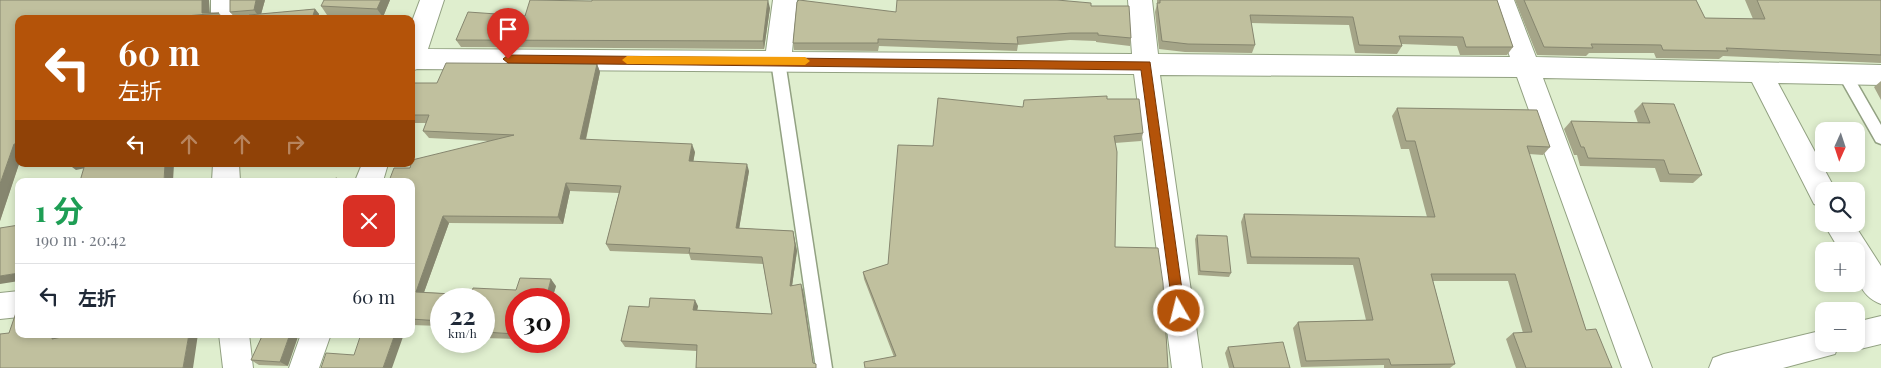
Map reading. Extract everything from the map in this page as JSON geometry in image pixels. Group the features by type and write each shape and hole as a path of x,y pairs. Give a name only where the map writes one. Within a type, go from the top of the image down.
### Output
{"street":[{"path":"223,0 223,15"},
{"path":"415,51 432,0"},
{"path":"778,61 785,0"},
{"path":"1140,0 1146,65 1187,368"},
{"path":"1502,0 1637,368"},
{"path":"415,60 1526,67 1881,76"},
{"path":"1760,73 1817,182"},
{"path":"1865,266 1881,291"},
{"path":"0,306 15,304"},
{"path":"1865,334 1881,330"},
{"path":"234,338 238,368"},
{"path":"304,368 315,338"},
{"path":"1724,368 1815,346"}],"lane":[{"path":"778,61 824,368"},
{"path":"1846,75 1881,138"}],"building":[{"path":"0,0 202,0 202,13 219,13 197,15 15,15 15,144 0,184"},
{"path":"230,0 256,0 254,10 230,12"},
{"path":"324,0 381,0 377,9 321,6"},
{"path":"530,0 768,0 763,41 456,40 468,12 525,16"},
{"path":"799,0 896,12 897,0 1057,0 1091,3 1091,6 1129,6 1131,38 1098,35 1098,33 1071,33 1017,37 1018,44 878,39 878,43 793,43 797,2"},
{"path":"1160,0 1497,0 1513,47 1466,47 1463,37 1399,36 1402,46 1359,45 1353,17 1250,15 1255,45 1188,44 1162,41 1157,3 1160,3"},
{"path":"1524,0 1696,0 1705,18 1765,19 1757,0 1881,0 1881,55 1726,48 1728,51 1663,50 1661,45 1591,44 1593,48 1544,47"},
{"path":"315,9 313,15 249,15"},
{"path":"446,63 597,64 580,139 692,144 689,161 747,164 736,228 793,231 795,245 790,286 801,284 813,363 816,364 816,368 696,368 697,345 621,341 629,306 649,307 650,298 695,300 693,310 772,314 762,257 689,253 690,248 606,244 621,186 566,183 558,217 443,216 416,292 430,293 430,320 415,319 415,178 390,178 394,168 415,167 415,159 514,135 423,131 429,115 415,115 415,83 437,83"},
{"path":"1107,96 1107,99 1139,99 1143,133 1114,136 1117,152 1115,247 1158,248 1163,283 1168,368 865,368 864,362 896,356 863,272 888,264 898,145 933,146 938,98 1023,107 1024,100"},
{"path":"1642,103 1674,104 1702,175 1669,174 1664,160 1588,158 1584,147 1581,147 1571,121 1650,123"},
{"path":"1397,108 1537,110 1550,147 1527,146 1586,330 1596,329 1612,368 1526,368 1513,333 1532,332 1515,274 1431,274 1455,364 1391,365 1389,359 1306,361 1298,322 1373,320 1359,258 1251,257 1244,214 1435,217 1415,141 1406,141"},
{"path":"84,167 165,167 164,178 81,178"},
{"path":"15,226 15,274 0,276 0,228"},
{"path":"1197,235 1227,236 1231,273 1200,271"},
{"path":"520,278 551,279 549,288 517,288"},
{"path":"495,289 505,289 505,333 495,333"},
{"path":"15,316 15,338 188,338 183,368 0,368 0,334 9,333"},
{"path":"261,338 289,338 280,362 251,360"},
{"path":"360,338 394,338 383,368 321,368 326,353 354,355"},
{"path":"1283,342 1290,368 1234,368 1228,347"}],"slow traffic":[{"path":"627,60 805,61"}],"route":[{"path":"508,59 1146,65 1179,311"}]}
